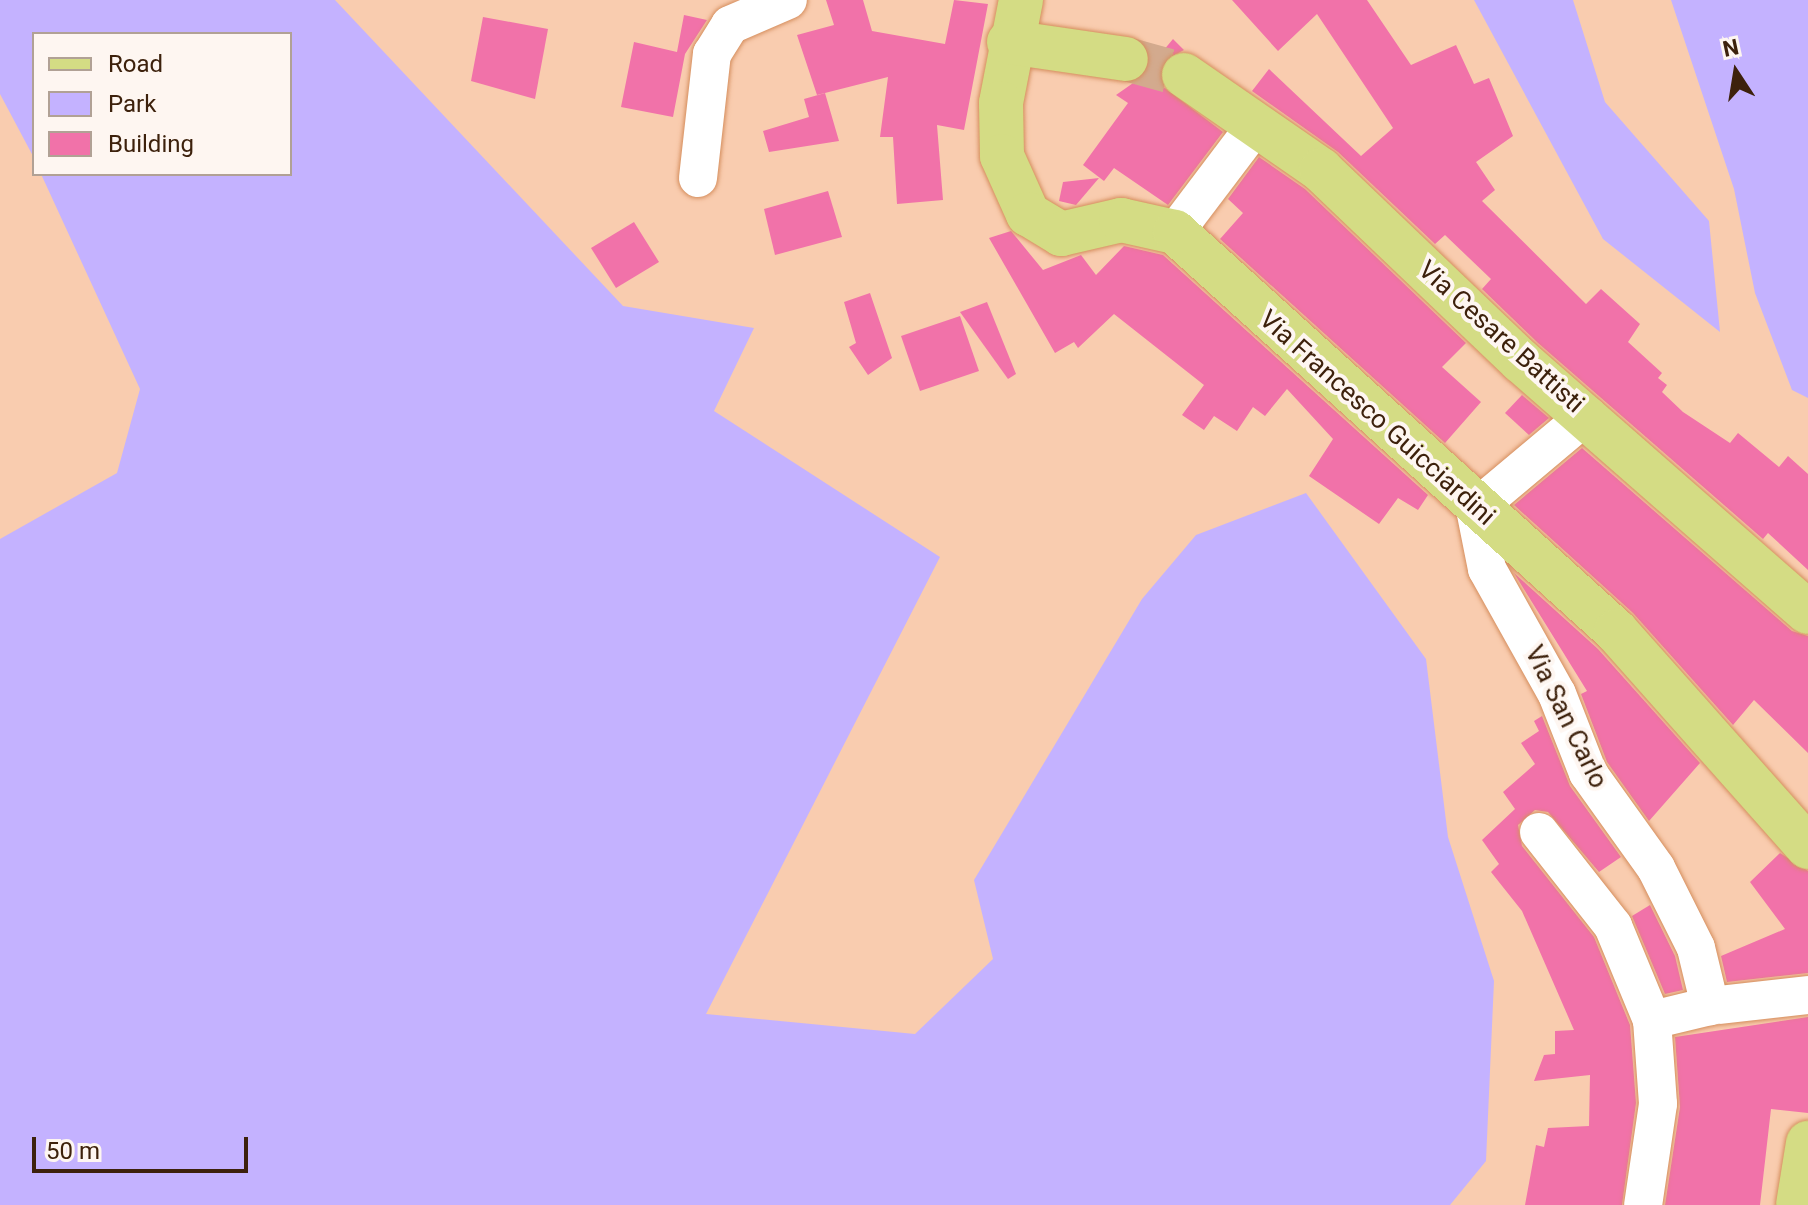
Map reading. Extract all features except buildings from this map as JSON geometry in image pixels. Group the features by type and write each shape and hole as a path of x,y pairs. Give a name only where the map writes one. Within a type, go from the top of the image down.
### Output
{"main road":[{"path":"1021,0 1009,42 1002,156 1028,214 1061,234 1121,220 1175,232"},
{"path":"1009,42 1126,59"},
{"name":"Via Cesare Battisti","path":"1184,75 1321,170 1521,361 1587,415 1808,612"},
{"name":"Via Francesco Guicciardini","path":"1175,232 1475,509 1616,631 1808,847"},
{"path":"1798,1205 1808,1143"}],"street":[{"path":"698,178 712,54 730,25 788,0"},
{"path":"1175,232 1256,125"},
{"path":"1475,509 1587,415"},
{"name":"Via San Carlo","path":"1475,509 1487,569 1557,694 1588,773 1664,882 1696,948 1715,1005"},
{"path":"1539,832 1613,926 1652,1020 1658,1104 1643,1205"},
{"path":"1652,1020 1715,1005 1808,995"}],"green space":[{"path":"0,0 335,0 623,306 754,328 714,411 940,557 706,1014 915,1034 993,959 974,880 1142,599 1196,535 1306,493 1426,659 1448,837 1494,981 1486,1161 1450,1205 0,1205 0,539 117,473 140,389 42,176 292,176 292,32 32,32 32,154 0,94"},
{"path":"1474,0 1573,0 1605,102 1709,221 1720,332 1603,239"},
{"path":"1671,0 1808,0 1808,398 1792,390 1755,293 1734,189"}],"tunnel":[{"path":"1126,59 1184,75"}]}
